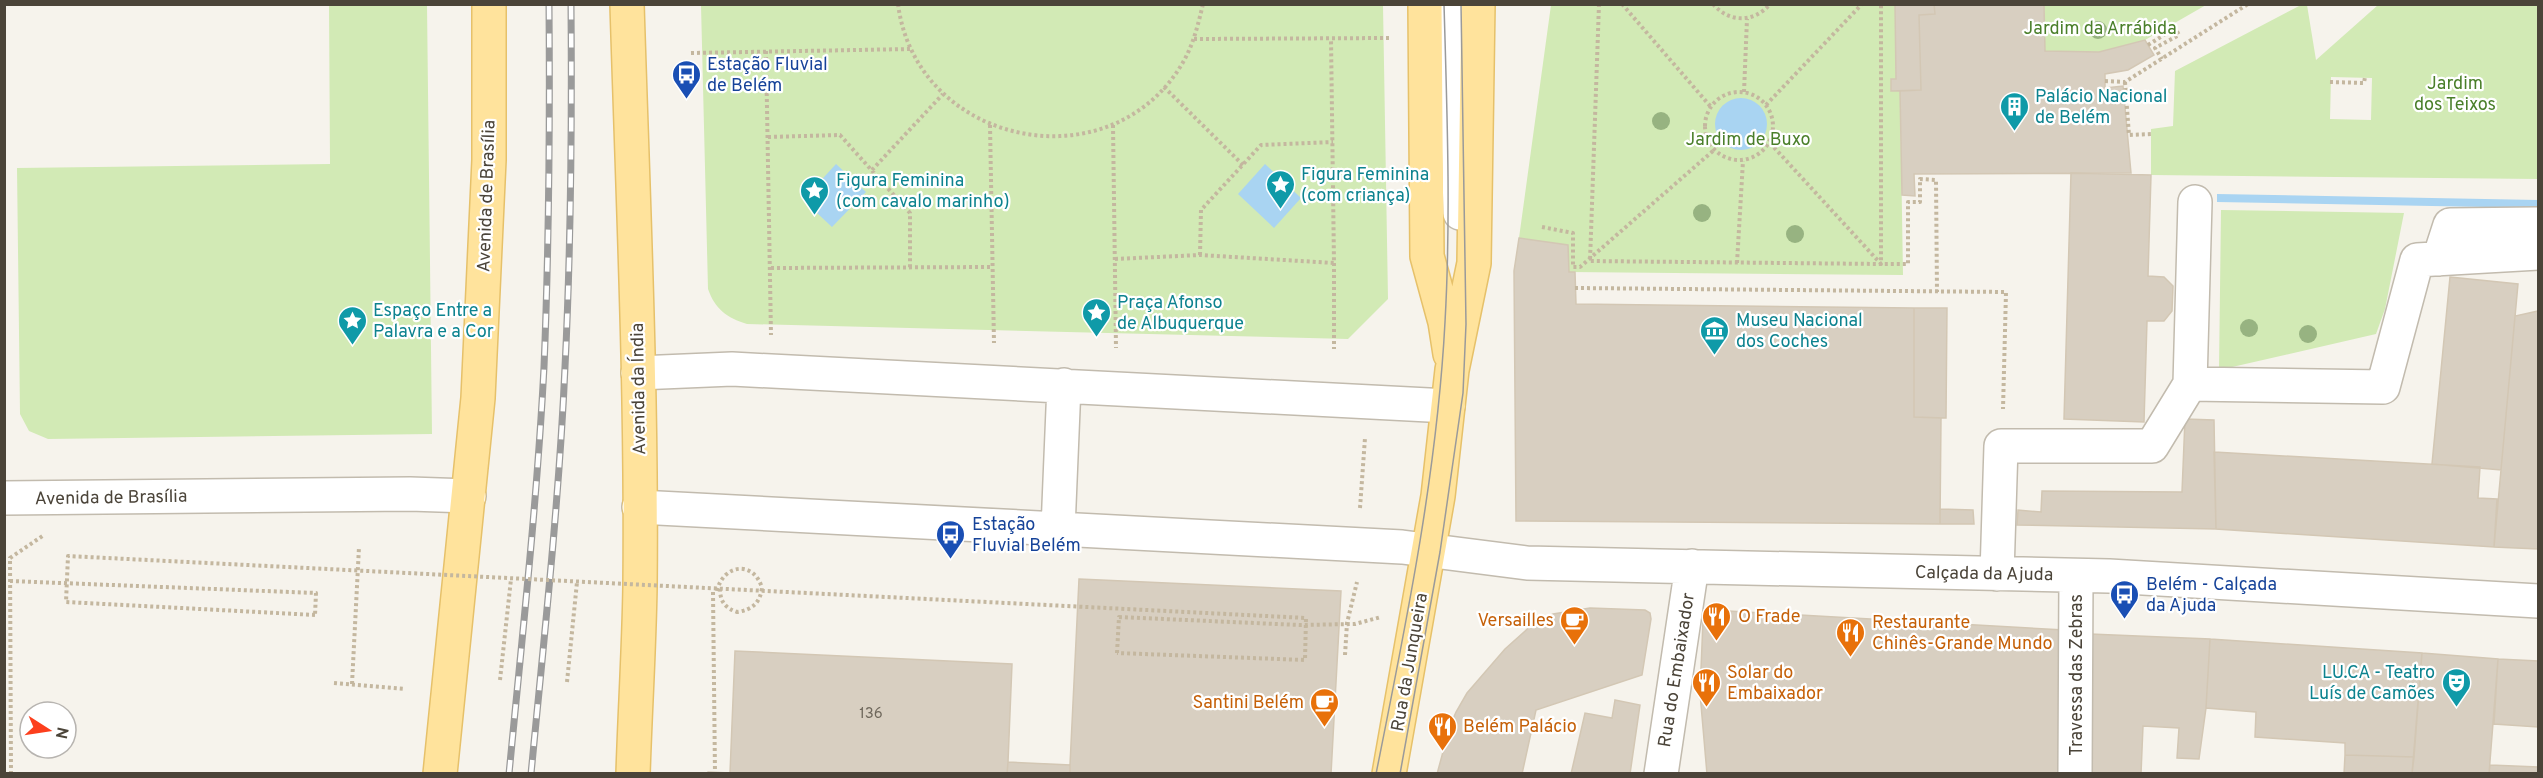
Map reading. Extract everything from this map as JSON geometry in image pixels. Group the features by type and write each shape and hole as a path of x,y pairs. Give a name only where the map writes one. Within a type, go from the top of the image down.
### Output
{"main road":[{"name":"Avenida de Brasília","path":"440,774 478,398 488,171 489,4"},
{"name":"Avenida da Índia","path":"627,4 638,373 640,588 633,774"},
{"path":"1425,4 1427,256 1445,322 1452,370"},
{"path":"1429,550 1438,496 1452,370 1474,263 1478,4"},
{"name":"Rua da Junqueira","path":"1389,774 1429,550"}],"street":[{"path":"1455,4 1460,253 1466,304"},
{"path":"1996,574 2001,511 2001,446 2152,446 2190,384 2195,202"},
{"path":"2439,259 2450,225 2538,224"},
{"path":"2190,384 2383,387 2417,260 2538,253"},
{"path":"638,373 732,369 1448,406"},
{"path":"1058,529 1064,385"},
{"name":"Avenida de Brasília","path":"4,498 410,494 469,496"},
{"path":"639,507 1429,550"},
{"name":"Calçada da Ajuda","path":"1429,550 1527,563 2076,576 2538,601"},
{"name":"Rua do Embaixador","path":"1661,774 1692,566"},
{"name":"Travessa das Zebras","path":"2075,774 2076,576"}],"path":[{"path":"898,4 900,20 911,49 925,73 943,94 964,112 990,125 1019,134 1050,138 1081,134 1113,125 1139,109 1164,87 1182,65 1194,39 1203,4"},
{"path":"1590,261 1599,4"},
{"path":"1622,4 1711,106"},
{"path":"1713,4 1726,16 1747,19 1764,11 1770,4"},
{"path":"1766,105 1862,4"},
{"path":"1881,4 1881,264"},
{"path":"2105,81 2125,82 2248,4"},
{"path":"1744,93 1747,19"},
{"path":"2148,45 2175,28 2179,35 2155,48 2162,59"},
{"path":"1194,39 1426,37"},
{"path":"1331,39 1334,349"},
{"path":"691,53 911,49"},
{"path":"766,51 771,335"},
{"path":"2331,82 2364,83 2365,78"},
{"path":"2125,82 2129,135 2151,134"},
{"path":"1164,87 1243,165"},
{"path":"1729,93 1744,93 1760,99 1766,105 1772,116 1773,128 1770,143 1762,151 1743,161 1723,157 1714,150 1706,137 1705,123 1711,106 1729,93"},
{"path":"872,170 943,94"},
{"path":"990,125 994,343"},
{"path":"1113,125 1116,348"},
{"path":"768,137 840,135 910,213 910,268"},
{"path":"1200,255 1201,210 1261,145 1333,142"},
{"path":"1770,143 1881,264"},
{"path":"1542,227 1573,233 1573,267 1580,267 1590,261 1714,150"},
{"path":"1737,262 1743,161"},
{"path":"1590,261 1908,264 1908,202 1920,202 1920,179 1936,180 1936,292"},
{"path":"1115,259 1200,255 1334,263"},
{"path":"771,268 993,267"},
{"path":"1575,288 2006,292 2001,446"},
{"path":"352,684 359,547"},
{"path":"11,774 10,581 82,583 316,593 315,615 66,602 68,556 717,591 1306,618 1305,660 1117,653 1119,617 1299,625 1347,624 1355,624 1388,615"},
{"path":"715,774 717,591 722,577 734,570 743,569 755,575 762,588 758,601 752,608 737,612 724,605 717,591"},
{"path":"500,680 511,579"},
{"path":"567,682 577,582"},
{"path":"1345,655 1347,624"},
{"path":"334,684 405,689"}],"green space":[{"path":"329,5 427,5 432,434 48,439 29,431 20,414 17,168 330,164"},
{"path":"701,5 1383,5 1388,299 1348,339 747,324 740,322 728,316 718,307 708,289"},
{"name":"Jardim de Buxo","path":"1551,5 1895,5 1896,79 1891,79 1891,90 1900,91 1903,275 1569,272 1567,245 1519,238"},
{"name":"Jardim da Arrábida","path":"2044,5 2206,5 2145,40 2099,52 2045,51"},
{"name":"Jardim dos Teixos","path":"2301,5 2307,5 2316,60 2378,5 2538,5 2538,179 2151,175 2151,129 2173,126 2175,71","holes":["2331,77 2372,78 2371,120 2330,119"]},
{"path":"2221,210 2404,213 2385,309 2376,334 2219,370"}],"water":[{"path":"1741,98 1755,102 1763,110 1767,124 1763,138 1755,146 1741,150 1727,146 1719,138 1715,124 1719,110 1727,102"},
{"path":"836,164 866,192 832,227 803,200"},
{"path":"1265,164 1301,198 1274,228 1238,194"},
{"path":"2217,194 2538,200 2538,208 2217,202"}],"building":[{"path":"1895,4 1934,4 1935,14 1919,15 1921,90 1891,91 1891,79 1896,79"},
{"name":"Palácio Nacional de Belém","path":"1934,4 2044,4 2045,51 2099,52 2145,40 2154,55 2128,70 2105,74 2105,88 2123,86 2131,173 1914,174 1915,196 1902,195 1900,91 1921,90 1919,15 1935,14"},
{"path":"2071,173 2151,175 2148,276 2164,277 2173,286 2172,311 2164,321 2147,321 2144,422 2064,419"},
{"name":"Museu Nacional dos Coches","path":"1519,238 1568,245 1569,272 1575,272 1576,304 1914,308 1914,417 1941,418 1940,524 1516,521 1514,271"},
{"name":"Museu Nacional dos Coches","path":"1519,238 1568,245 1569,272 1575,272 1576,304 1914,308 1914,417 1941,418 1940,524 1516,521 1514,271"},
{"path":"2450,277 2518,284 2501,470 2432,464"},
{"path":"1914,308 1947,308 1946,418 1914,417"},
{"path":"2538,311 2538,549 2494,547 2515,316"},
{"path":"2185,419 2214,420 2216,529 2017,525 2018,510 2041,512 2042,491 2182,492"},
{"path":"2214,452 2480,467 2478,498 2497,499 2494,547 2216,529"},
{"path":"1940,509 1973,510 1974,524 1940,524"},
{"path":"1079,579 1341,591 1331,774 707,774 708,772 730,773 735,651 1012,664 1008,762 1070,765"},
{"path":"1590,608 1645,610 1650,613 1642,675 1536,710 1522,774 1437,774 1456,712 1467,693 1505,649 1533,624 1553,614"},
{"path":"1711,610 2064,630 2062,774 1707,774 1700,693 1703,621 1705,613"},
{"path":"2090,634 2210,639 2206,708 2199,759 2177,758 2179,728 2143,726 2141,774 2087,774"},
{"path":"2210,639 2422,653 2414,757 2345,755 2345,743 2255,737 2256,712 2206,708"},
{"name":"LU.CA - Teatro Luís de Camões","path":"2422,653 2498,659 2489,774 2412,774"},
{"path":"2498,659 2538,661 2538,727 2494,724"},
{"path":"1615,700 1640,705 1630,774 1571,774 1585,713 1612,718"},
{"path":"2345,755 2414,757 2412,774 2344,774"},
{"path":"1008,762 1070,765 1070,774 1007,774"},
{"path":"2490,765 2538,767 2538,774 2489,774"}],"tram line":[{"path":"1376,774 1419,549 1441,379 1448,242 1444,4"},
{"path":"1400,774 1440,552 1463,393 1466,324 1461,4"}],"railway":[{"path":"509,774 533,520 544,367 549,186 549,4"},
{"path":"531,774 555,520 565,367 571,186 571,4"}],"place":[{"name":"Estação Fluvial de Belém","path":"686,100"},
{"name":"Palácio Nacional de Belém","path":"2014,132"},
{"name":"Figura Feminina (com criança)","path":"1280,210"},
{"name":"Figura Feminina (com cavalo marinho)","path":"815,216"},
{"name":"Praça Afonso de Albuquerque","path":"1096,338"},
{"name":"Espaço Entre a Palavra e a Cor","path":"352,346"},
{"name":"Museu Nacional dos Coches","path":"1715,356"},
{"name":"Estação Fluvial Belém","path":"951,560"},
{"name":"Belém - Calçada da Ajuda","path":"2125,620"},
{"name":"O Frade","path":"1717,642"},
{"name":"Versailles","path":"1575,646"},
{"name":"Restaurante Chinês-Grande Mundo","path":"1851,658"},
{"name":"Solar do Embaixador","path":"1706,708"},
{"name":"LU.CA - Teatro Luís de Camões","path":"2456,708"},
{"name":"Santini Belém","path":"1325,728"},
{"name":"Belém Palácio","path":"1442,752"}]}
